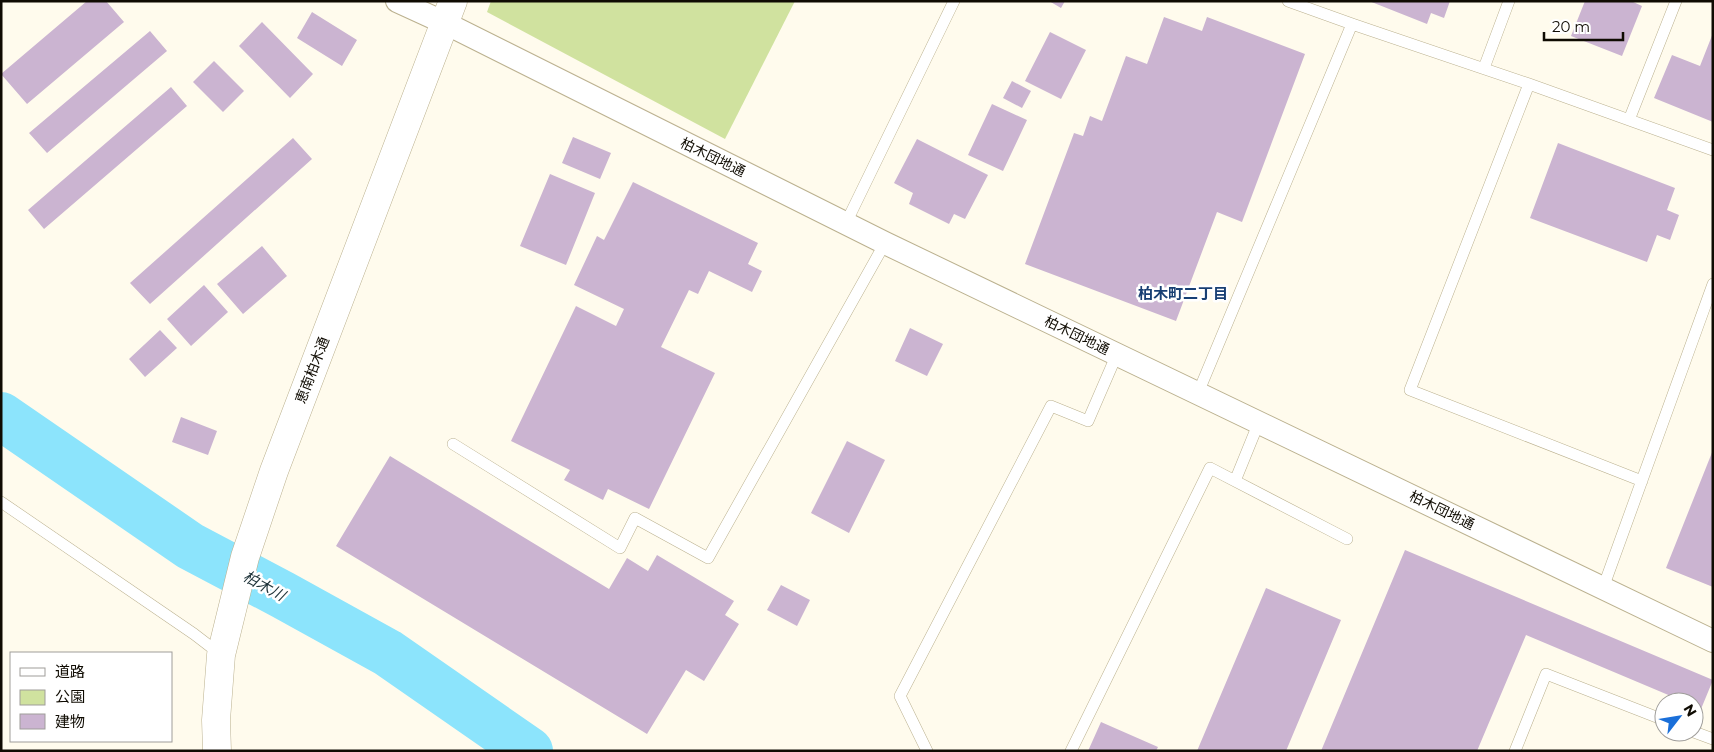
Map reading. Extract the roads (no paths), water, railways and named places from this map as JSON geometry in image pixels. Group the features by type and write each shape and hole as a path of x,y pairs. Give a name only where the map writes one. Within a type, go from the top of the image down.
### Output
{"street":[{"name":"柏木団地通","path":"397,1 449,12 885,243 1713,641"},
{"name":"恵南柏木通","path":"217,751 216,720 221,655 245,556 274,471 449,12"}],"lane":[{"path":"846,223 954,1"},
{"path":"1288,1 1484,68 1713,150"},
{"path":"1484,68 1509,1"},
{"path":"1629,120 1676,1"},
{"path":"1198,393 1352,24"},
{"path":"1529,84 1410,390 1642,480"},
{"path":"453,444 620,548 635,518 708,558 885,243"},
{"path":"1603,588 1713,284"},
{"path":"927,751 900,696 1051,406 1088,421 1117,354"},
{"path":"1235,481 1259,422"},
{"path":"1071,751 1210,468 1347,539"},
{"path":"1,502 194,634 221,655"},
{"path":"1515,751 1546,674 1654,716"}],"waterway":[{"name":"柏木川","path":"1,416 190,546 388,653 529,751"}],"district":[{"name":"柏木町二丁目","path":"1183,294"}]}
